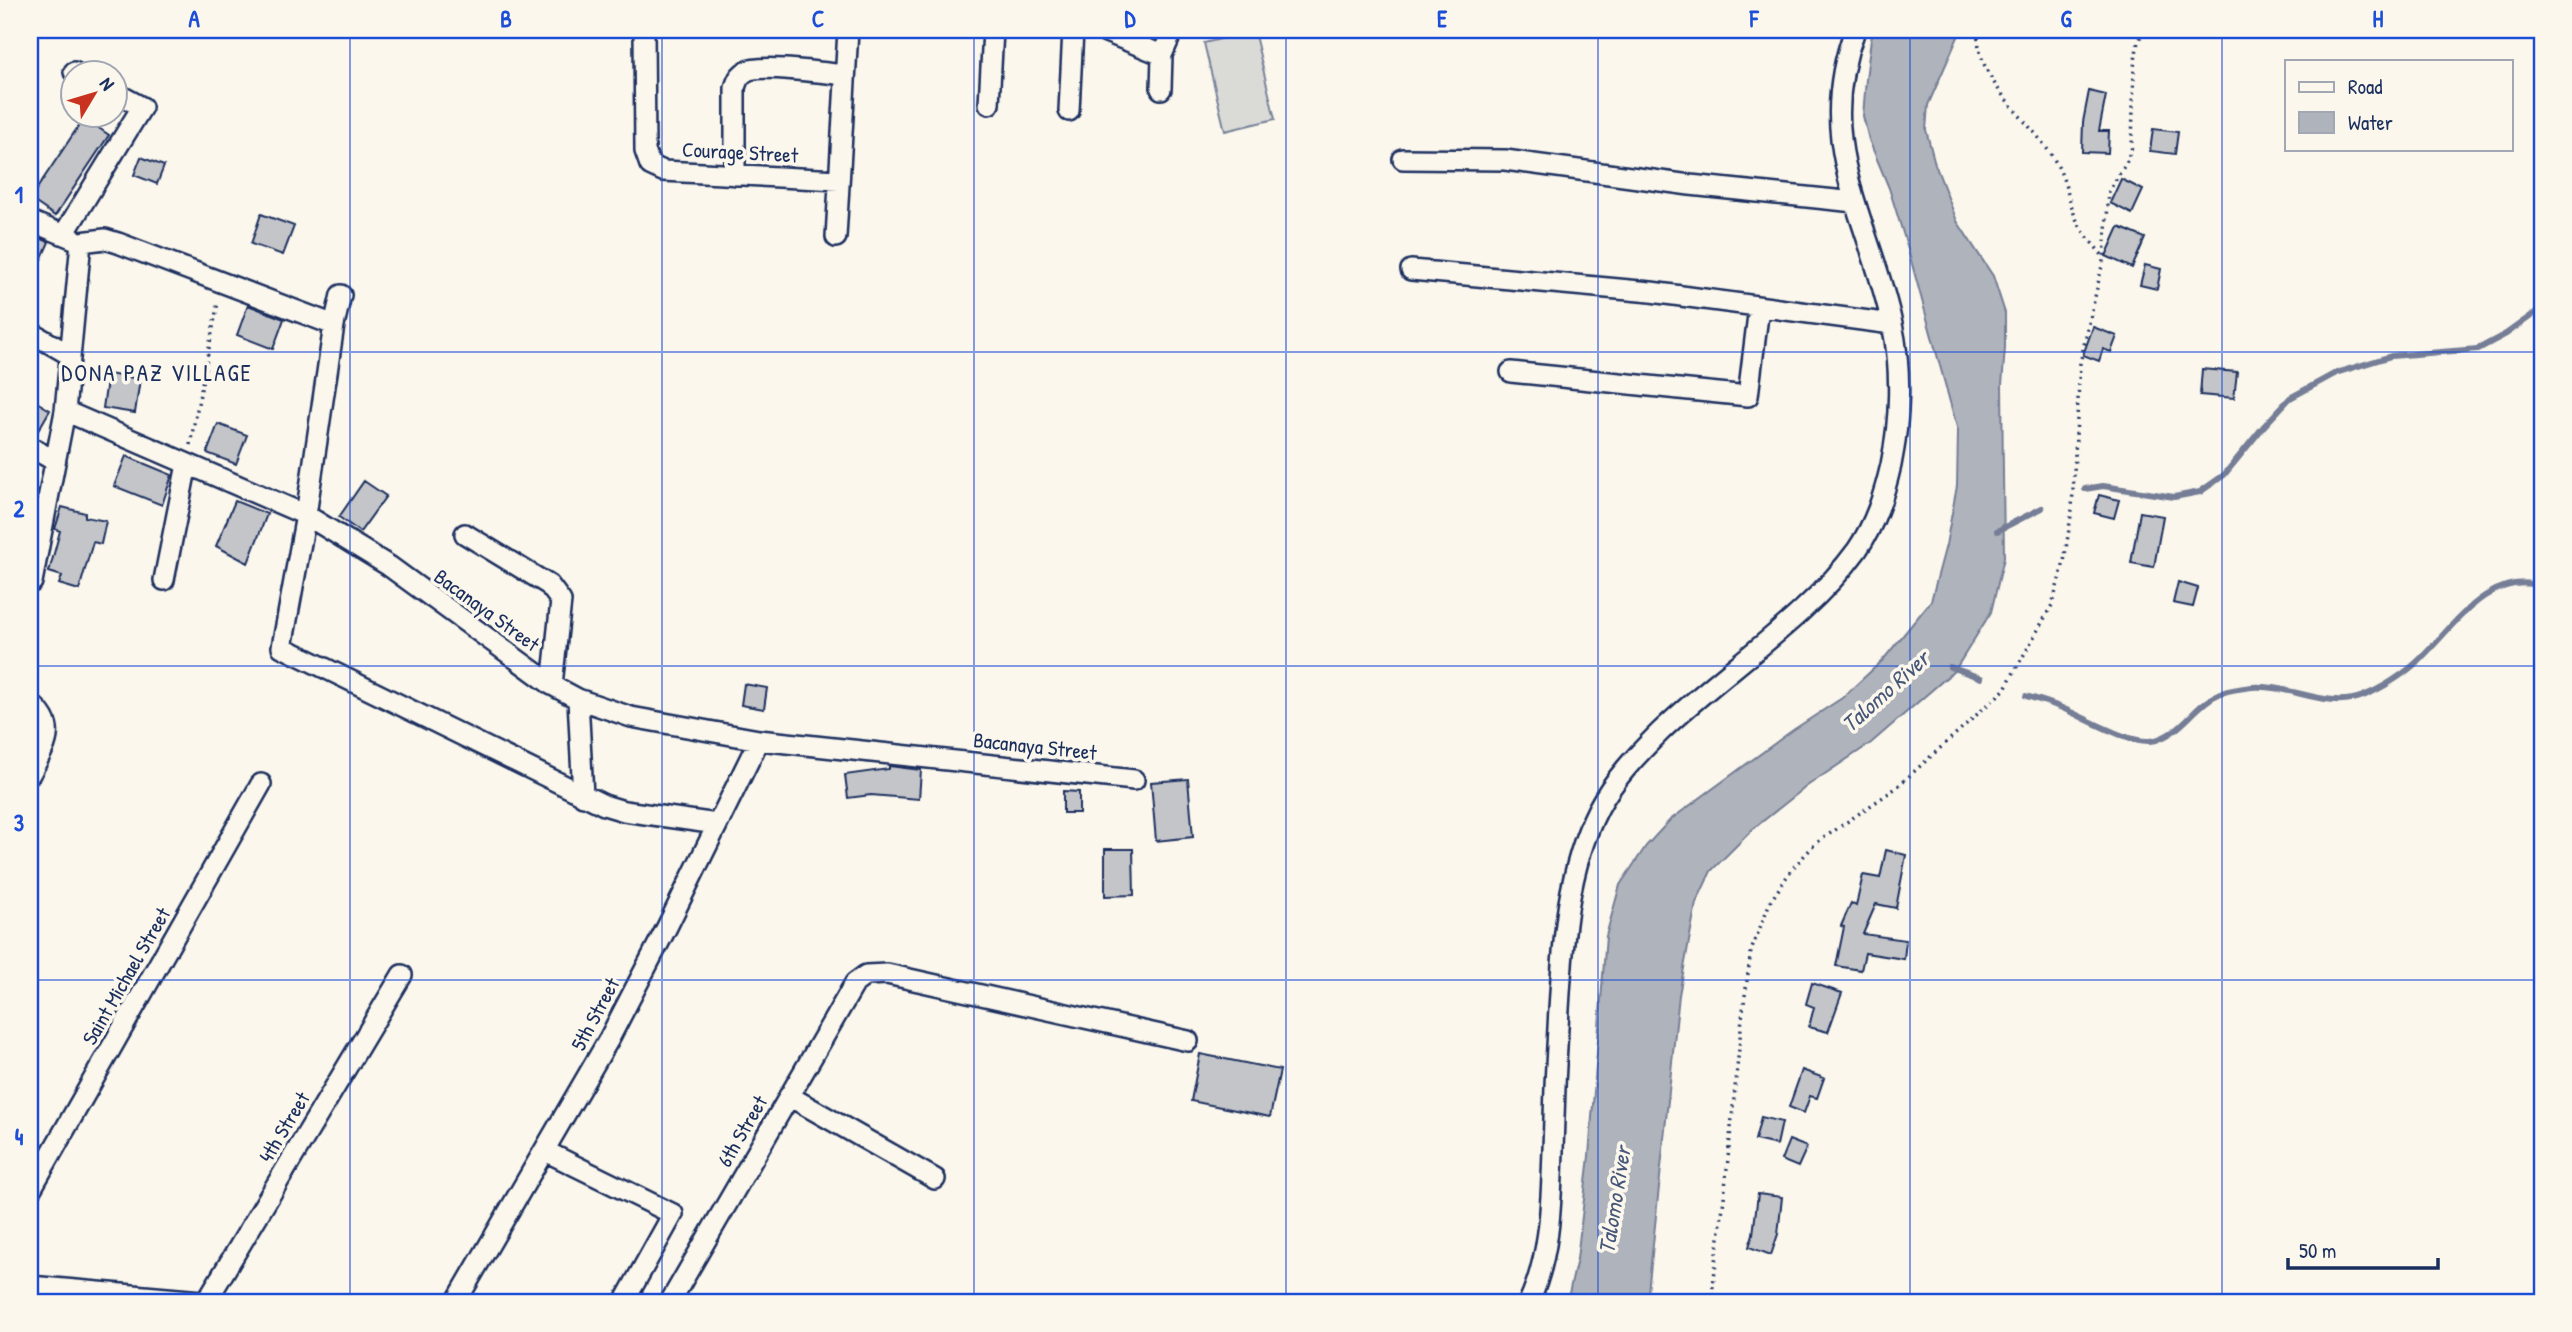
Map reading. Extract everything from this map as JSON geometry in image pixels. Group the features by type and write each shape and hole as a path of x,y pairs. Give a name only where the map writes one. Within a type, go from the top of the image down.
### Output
{"street":[{"name":"Courage Street","path":"644,30 645,151 650,165 663,171 839,180"},
{"path":"836,237 848,30"},
{"path":"989,104 993,30"},
{"path":"1069,111 1073,30"},
{"path":"1101,30 1162,55"},
{"path":"1161,89 1162,55 1173,30"},
{"path":"1529,1302 1539,1280 1546,1249 1551,1203 1560,982 1573,877 1582,845 1599,807 1624,771 1686,707 1826,585 1858,548 1881,506 1892,461 1898,409 1898,363 1892,324 1855,202 1838,124 1842,74 1855,30"},
{"path":"735,175 735,88 743,73 758,68 845,75"},
{"path":"130,101 142,107 130,129"},
{"path":"32,582 34,547 65,411 70,355 72,238 130,130"},
{"path":"1403,159 1505,160 1677,183 1855,202"},
{"path":"30,221 72,238 111,241 334,325"},
{"path":"1410,270 1651,292 1892,324"},
{"path":"341,295 282,647 583,796 624,811 717,824"},
{"path":"1511,372 1748,396 1759,307"},
{"path":"30,332 70,355"},
{"name":"Bacanaya Street","path":"65,411 306,516 389,566 552,685 579,699 631,717 759,740 1134,780"},
{"path":"30,447 55,461"},
{"path":"164,580 187,464"},
{"path":"465,534 550,585 561,601 552,685"},
{"path":"579,699 583,796"},
{"path":"30,703 41,712 48,734 45,746 30,774"},
{"name":"5th Street","path":"456,1302 609,1040 759,740"},
{"name":"Saint Michael Street","path":"30,1191 261,785"},
{"name":"6th Street","path":"670,1302 855,984 866,975 887,974 1188,1041"},
{"name":"4th Street","path":"206,1302 402,975"},
{"path":"789,1096 935,1179"},
{"path":"545,1151 673,1214 624,1302"},
{"path":"30,1286 213,1302"}],"path":[{"path":"1978,30 1982,64 2001,93 2041,139 2057,164 2076,219 2104,257"},
{"path":"1711,1302 1751,951 1770,902 1792,869 1815,844 1896,788 2004,690 2052,606 2064,562 2072,509 2080,363 2104,257 2109,191 2132,147 2134,67 2138,41 2145,30"},
{"path":"187,464 221,282"}],"shaded area":[{"path":"1254,31 1275,119 1225,131 1204,43"}],"water":[{"name":"Talomo River","path":"1875,30 1961,30 1928,105 1926,130 1935,164 1957,221 1993,276 2005,313 2002,385 2004,558 1991,612 1955,670 1871,743 1807,786 1753,829 1711,871 1696,903 1679,995 1647,1302 1567,1302 1577,1259 1589,1156 1606,936 1620,885 1646,846 1670,820 1793,730 1842,698 1883,660 1931,601 1946,545 1957,486 1958,431 1907,246 1863,116 1871,39"}],"building":[{"path":"2089,91 2106,95 2099,131 2109,131 2108,153 2082,152 2083,122"},
{"path":"2153,129 2178,132 2175,154 2150,151"},
{"path":"76,130 102,130 109,135 55,216 30,199"},
{"path":"141,157 164,166 157,184 134,175"},
{"path":"2121,179 2143,190 2132,214 2110,203"},
{"path":"261,214 294,226 283,255 251,244"},
{"path":"2119,227 2145,238 2132,268 2106,256"},
{"path":"30,234 49,242 30,284"},
{"path":"2145,265 2161,269 2157,289 2140,285"},
{"path":"248,305 284,319 273,349 237,335"},
{"path":"2093,327 2117,336 2111,352 2103,349 2099,361 2083,355"},
{"path":"2202,369 2237,372 2234,398 2200,395"},
{"path":"108,374 140,379 135,413 103,408"},
{"path":"30,398 50,410 35,436 30,435"},
{"path":"218,424 247,435 236,464 207,453"},
{"path":"126,456 172,475 162,505 114,486"},
{"path":"364,481 386,496 360,532 339,517"},
{"path":"2099,495 2119,500 2114,518 2094,513"},
{"path":"235,501 267,514 248,563 216,546"},
{"path":"62,507 85,513 85,517 106,521 101,544 93,542 79,590 59,584 62,576 49,572 60,531 55,529"},
{"path":"2140,512 2163,516 2154,567 2131,563"},
{"path":"2178,582 2198,588 2193,607 2173,603"},
{"path":"744,684 767,688 764,709 741,705"},
{"path":"889,766 921,770 919,799 871,795 848,798 845,775 889,769"},
{"path":"1188,779 1193,837 1156,841 1151,782"},
{"path":"1063,791 1079,792 1079,813 1063,813"},
{"path":"1105,849 1133,849 1134,895 1105,896"},
{"path":"1886,850 1906,855 1896,908 1876,904 1863,934 1906,940 1904,959 1865,953 1861,970 1836,966 1844,927 1841,926 1851,903 1856,906 1863,875 1880,878"},
{"path":"1812,983 1842,993 1828,1032 1809,1027 1814,1007 1806,1004"},
{"path":"1200,1054 1280,1070 1270,1117 1191,1101"},
{"path":"1802,1070 1824,1078 1817,1098 1810,1096 1804,1113 1789,1107"},
{"path":"1761,1117 1782,1122 1777,1145 1755,1140"},
{"path":"1789,1140 1807,1147 1798,1167 1781,1160"},
{"path":"1758,1194 1782,1197 1778,1234 1771,1255 1749,1247"}],"waterway":[{"path":"2085,489 2103,486 2174,497 2200,492 2224,475 2290,398 2336,373 2391,356 2478,349 2506,334 2542,308"},
{"path":"1997,531 2042,508"},
{"path":"2026,696 2057,706 2120,735 2146,741 2166,736 2204,703 2232,690 2266,687 2322,699 2349,700 2377,690 2405,672 2487,594 2504,586 2522,583 2542,586"},
{"path":"1950,667 1981,678"}],"district":[{"name":"DONA PAZ VILLAGE","path":"157,372"}]}
